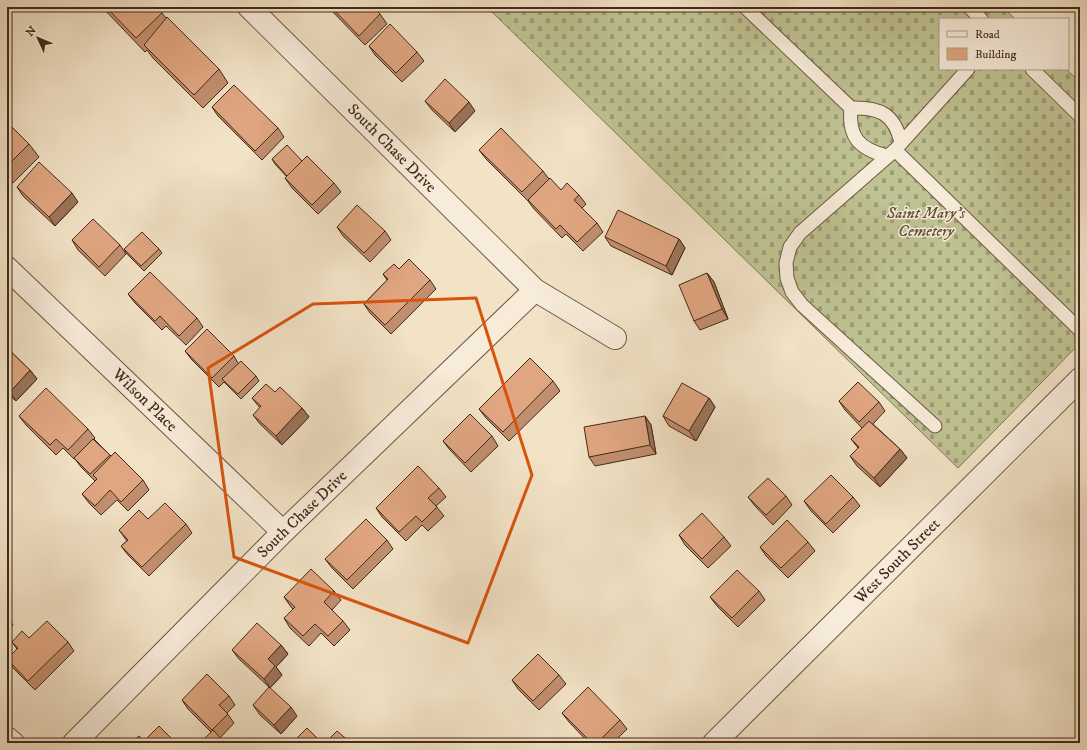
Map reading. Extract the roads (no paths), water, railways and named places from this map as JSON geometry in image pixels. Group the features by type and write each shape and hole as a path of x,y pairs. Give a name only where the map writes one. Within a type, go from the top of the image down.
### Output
{"street":[{"name":"South Chase Drive","path":"249,7 535,290 614,338"},
{"name":"Wilson Place","path":"7,268 283,532"},
{"name":"South Chase Drive","path":"74,743 283,532 535,290"},
{"name":"West South Street","path":"714,743 1080,379"},
{"path":"7,738 13,743"}],"lane":[{"path":"745,7 851,108 875,110 886,115 898,128 894,150"},
{"path":"969,7 980,18"},
{"path":"935,426 802,305 792,292 787,278 786,263 790,247 800,233 894,150 967,70"},
{"path":"1033,70 1080,116"},
{"path":"851,108 850,119 852,132 864,148 874,153 894,150"},
{"path":"894,150 1080,330"}],"park label":[{"name":"Saint Mary's Cemetery","path":"926,222"}]}
